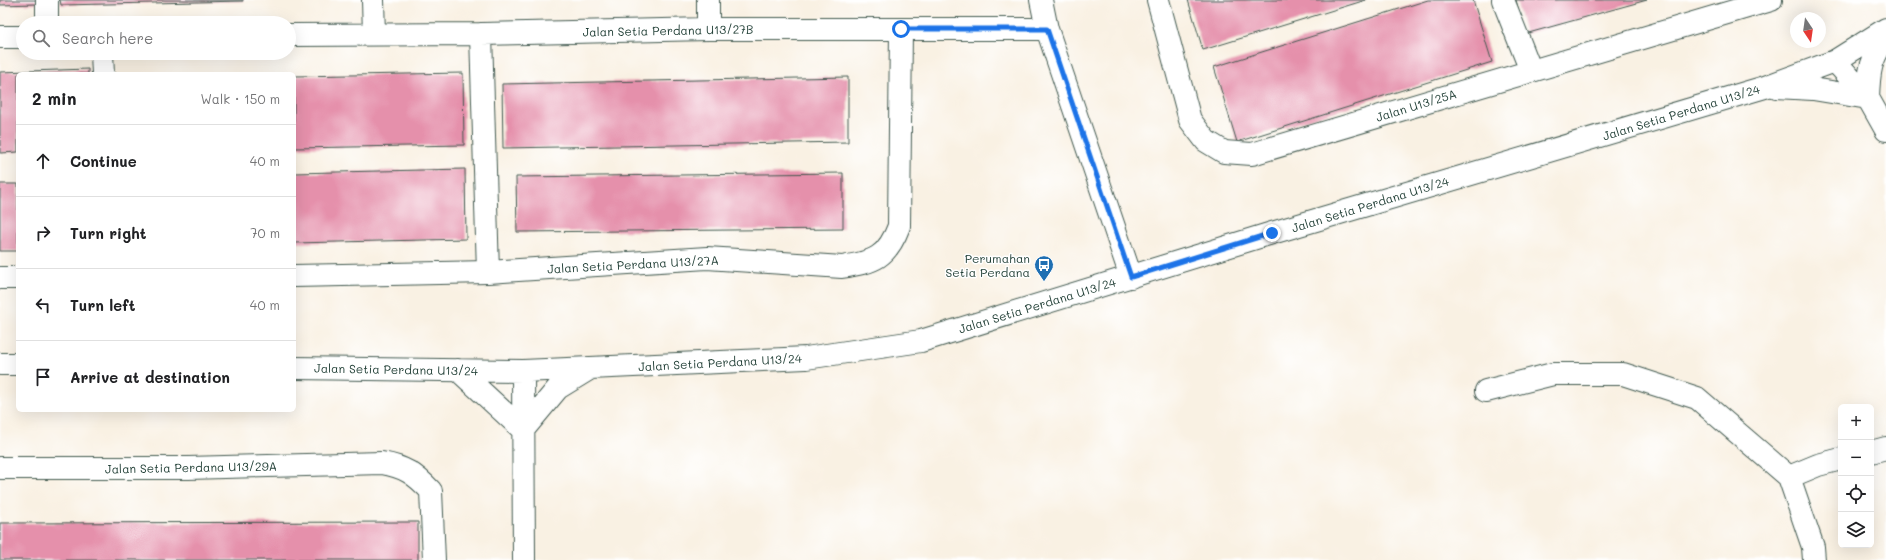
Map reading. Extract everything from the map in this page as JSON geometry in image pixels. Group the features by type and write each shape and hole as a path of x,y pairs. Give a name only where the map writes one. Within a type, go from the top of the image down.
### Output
{"street":[{"path":"47,0 47,16"},
{"path":"374,0 374,34"},
{"path":"708,0 708,29"},
{"path":"1041,0 1047,29 1131,277"},
{"name":"Jalan U13/25A","path":"1158,0 1190,120 1206,140 1224,152 1252,154 1772,0"},
{"path":"1504,0 1531,71"},
{"name":"Jalan Setia Perdana U13/27B","path":"296,35 481,34 708,29 1047,29"},
{"name":"Jalan Setia Perdana U13/27A","path":"296,276 488,272 706,258 842,267 862,264 879,256 893,243 899,226 901,29"},
{"name":"Jalan Setia Perdana U13/24","path":"296,368 523,371 806,358 921,341 1766,87 1836,61 1886,29"},
{"path":"481,34 488,272"},
{"path":"0,37 16,37"},
{"path":"1868,98 1868,71 1877,50 1886,37"},
{"path":"102,60 103,72"},
{"path":"1836,61 1868,98 1886,130"},
{"path":"1766,87 1813,89 1868,98"},
{"path":"0,278 16,278"},
{"path":"0,364 16,364"},
{"path":"523,430 558,388 590,368"},
{"path":"458,370 523,430"},
{"path":"523,371 524,560"},
{"path":"1486,391 1553,374 1623,374 1697,398 1789,477 1813,547 1814,560"},
{"path":"1874,451 1886,448"},
{"path":"1789,477 1818,465 1838,460"},
{"name":"Jalan Setia Perdana U13/29A","path":"0,468 188,468 382,463 397,466 415,475 431,491 434,560"}],"building":[{"path":"0,0 36,0 36,4 0,5"},
{"path":"60,0 243,0 243,1 61,5"},
{"path":"1188,0 1366,0 1203,50"},
{"path":"1428,0 1473,0 1492,62 1237,142 1214,67"},
{"path":"1516,0 1647,0 1525,34"},
{"path":"88,69 88,72 16,72 16,152 0,153 0,72"},
{"path":"463,73 464,145 296,148 296,76"},
{"path":"848,77 848,142 503,148 502,84"},
{"path":"465,169 466,239 296,243 296,173"},
{"path":"843,173 843,229 517,232 516,177"},
{"path":"0,184 16,184 16,251 0,251"},
{"path":"418,522 418,560 0,560 0,523"}],"place":[{"name":"Perumahan Setia Perdana","path":"1044,282"}],"route":[{"path":"901,29 1047,29 1131,277 1272,233"}]}
